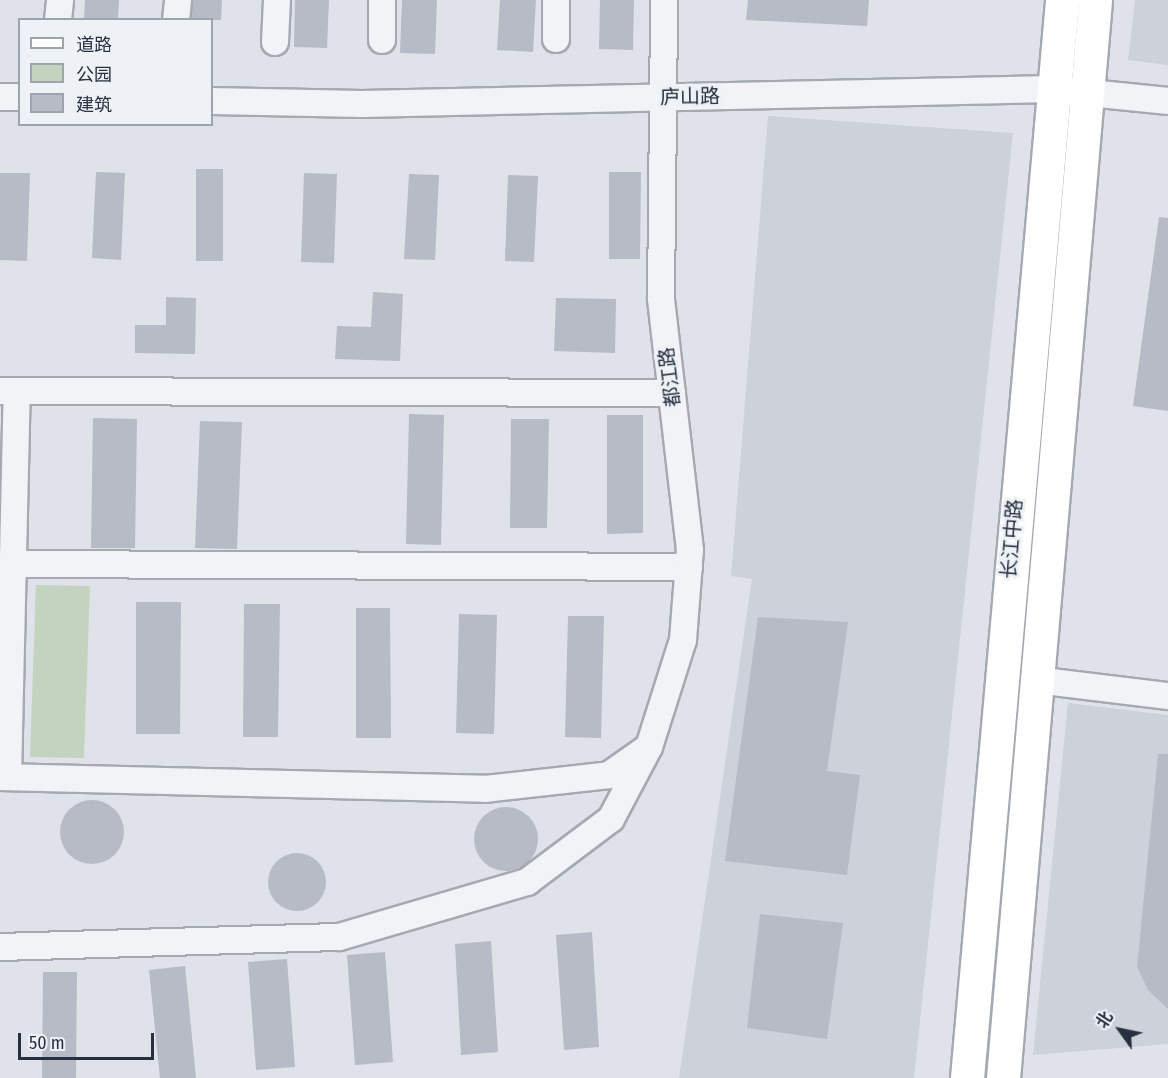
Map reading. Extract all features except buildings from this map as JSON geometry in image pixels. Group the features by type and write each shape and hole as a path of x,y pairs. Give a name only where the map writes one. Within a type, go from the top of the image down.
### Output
{"main road":[{"name":"长江中路","path":"967,1078 1050,89 1062,0"},
{"name":"长江中路","path":"1003,1078 1083,92 1095,0"}],"street":[{"path":"58,18 60,0"},
{"path":"176,18 177,0"},
{"path":"275,42 277,0"},
{"path":"382,0 382,40"},
{"path":"556,0 556,39"},
{"name":"都江路","path":"0,947 339,938 527,882 611,819 649,747 683,640 689,567 661,298 664,0"},
{"name":"庐山路","path":"213,101 362,104 1050,89 1168,101"},
{"path":"0,97 18,97"},
{"path":"649,747 609,775 485,789 4,777 13,564 8,392 672,393"},
{"path":"13,564 689,567"},
{"path":"1035,680 1168,696"}],"shaded area":[{"path":"1135,0 1168,0 1168,65 1128,60"},
{"path":"768,116 1013,133 914,1078 679,1078 752,579 731,576"},
{"path":"1068,703 1168,715 1168,1044 1033,1055"}],"green space":[{"path":"36,585 90,586 84,758 30,757"}]}
